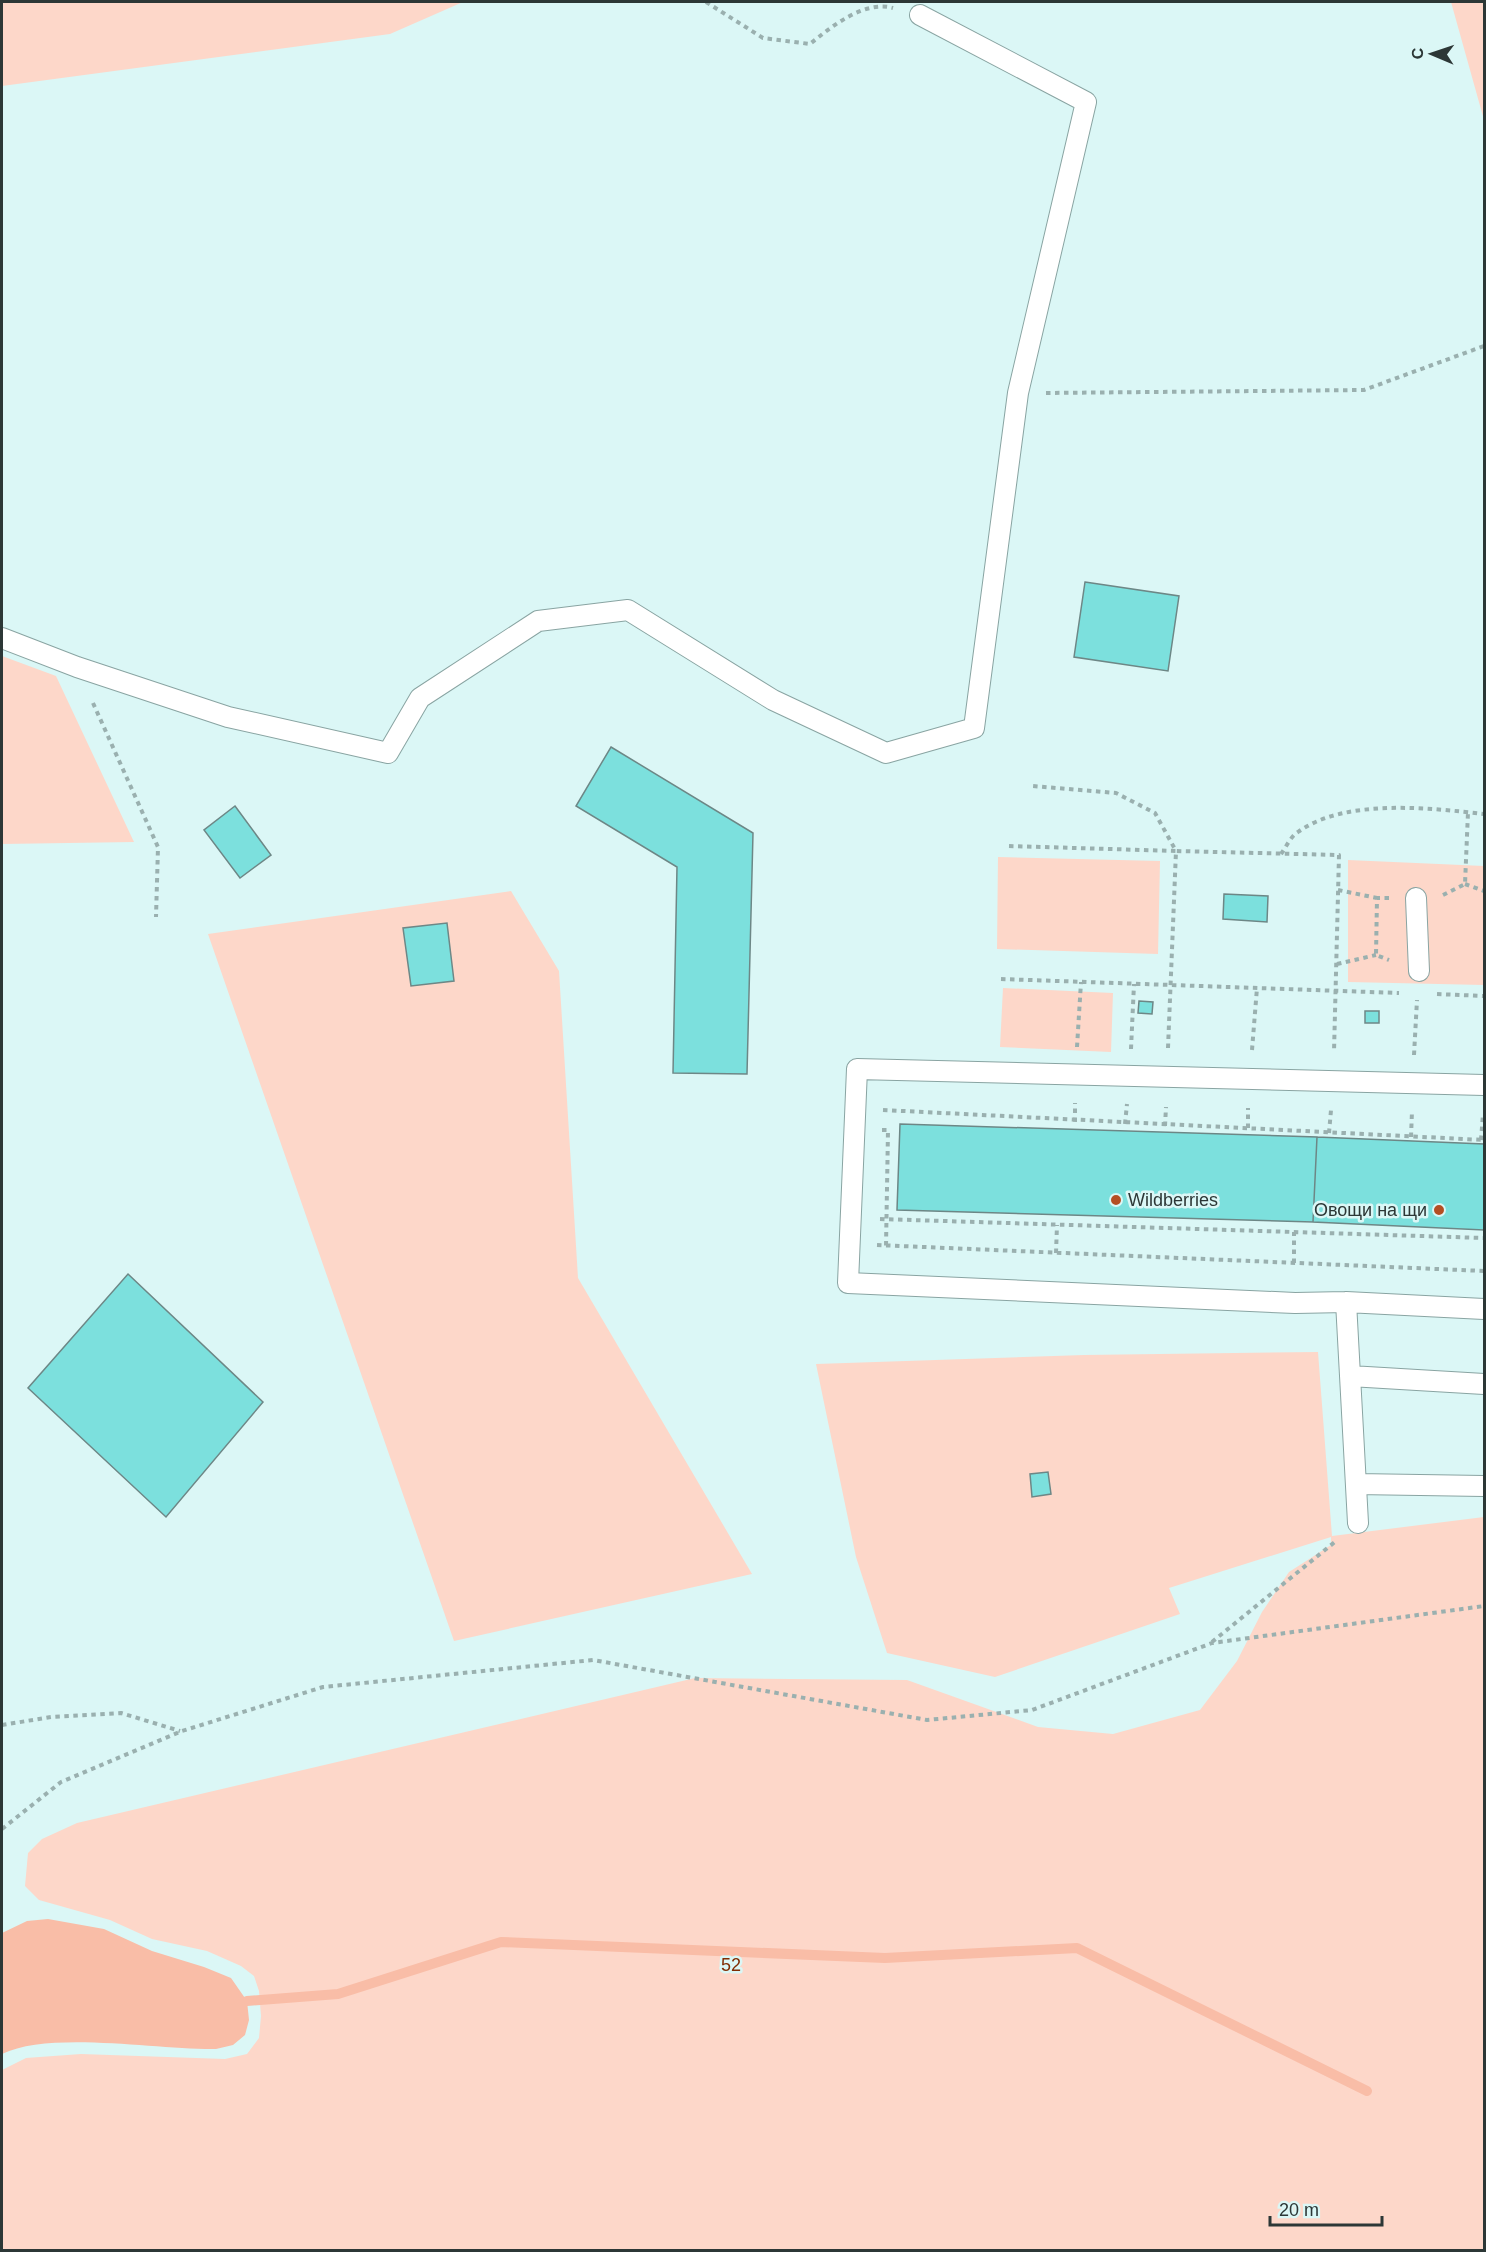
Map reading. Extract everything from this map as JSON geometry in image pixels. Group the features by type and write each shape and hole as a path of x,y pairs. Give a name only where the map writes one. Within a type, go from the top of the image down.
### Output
{"lane":[{"path":"2,638 77,667 228,717 388,753 420,698 538,621 627,610 773,700 886,753 974,728 1018,393 1086,102 920,15"},
{"path":"1416,898 1419,971"},
{"path":"1485,1085 857,1069 848,1283 1485,1309"},
{"path":"1346,1302 1358,1523"},
{"path":"1350,1376 1485,1384"},
{"path":"1356,1484 1485,1486"}],"path":[{"path":"706,2 763,38 810,44 836,23 881,4 920,15"},
{"path":"1018,393 1364,390 1485,346"},
{"path":"77,667 158,847 156,917"},
{"path":"1032,786 1116,792 1155,813 1176,851 1173,985 1165,1126"},
{"path":"1281,854 1297,832 1341,812 1430,808 1485,814"},
{"path":"1009,846 1339,855 1333,1081 1329,1133"},
{"path":"1465,884 1485,891"},
{"path":"1338,890 1377,898"},
{"path":"1337,964 1376,955"},
{"path":"1001,980 1406,993"},
{"path":"1428,994 1485,996"},
{"path":"872,1109 1165,1126 1483,1140 1484,1107"},
{"path":"886,1246 888,1130"},
{"path":"850,1218 1485,1238"},
{"path":"1056,1253 1057,1225"},
{"path":"1294,1232 1294,1263"},
{"path":"850,1244 867,1242 886,1246 1485,1271"},
{"path":"1212,1642 1358,1523"},
{"path":"2,1829 61,1782 182,1731 323,1687 593,1660 927,1720 1032,1710 1212,1642 1485,1606"},
{"path":"2,1725 51,1717 121,1713 182,1731"}],"green space":[{"path":"2,2 463,2 390,34 2,86"},
{"path":"1451,2 1484,2 1484,120"},
{"path":"2,656 56,676 134,842 2,844"},
{"path":"998,857 1160,861 1158,954 997,949"},
{"path":"1348,860 1484,866 1484,985 1348,982"},
{"path":"511,891 559,971 578,1278 752,1574 454,1641 208,934"},
{"path":"1003,988 1113,993 1111,1052 1000,1047"},
{"name":"52","path":"1318,1352 1332,1536 1484,1517 1484,2250 2,2250 2,2070 26,2058 81,2054 225,2059 247,2054 259,2038 261,2016 259,1991 254,1976 241,1966 207,1951 152,1939 110,1920 39,1900 25,1886 28,1853 42,1839 77,1823 695,1678 907,1680 1038,1727 1113,1734 1200,1710 1237,1661 1262,1612 1289,1572 1331,1545 1331,1537 1169,1588 1180,1614 995,1677 887,1653 856,1557 816,1364 1084,1355"}],"shaded area":[{"path":"48,1919 104,1929 152,1951 231,1978 247,2001 249,2020 245,2035 233,2045 216,2049 76,2042 23,2047 2,2054 2,1933 27,1921"}],"building":[{"path":"1085,582 1179,596 1168,671 1074,657"},
{"path":"611,747 753,833 747,1074 673,1073 677,867 576,806"},
{"path":"235,806 271,855 240,878 204,830"},
{"path":"1224,894 1268,896 1267,922 1223,919"},
{"path":"447,923 454,981 411,986 403,928"},
{"path":"1139,1001 1153,1002 1152,1014 1138,1013"},
{"path":"1365,1011 1379,1011 1379,1023 1365,1023"},
{"path":"900,1124 1317,1137 1313,1222 897,1210"},
{"path":"1317,1137 1484,1144 1484,1230 1313,1222"},
{"path":"128,1274 263,1402 166,1517 28,1388"},
{"path":"1048,1472 1051,1494 1032,1497 1030,1474"}],"waterway":[{"path":"247,2001 338,1994 501,1942 885,1958 1077,1948 1367,2091"}],"place":[{"name":"Wildberries","path":"1116,1200"},
{"name":"Овощи на щи","path":"1439,1210"}]}
